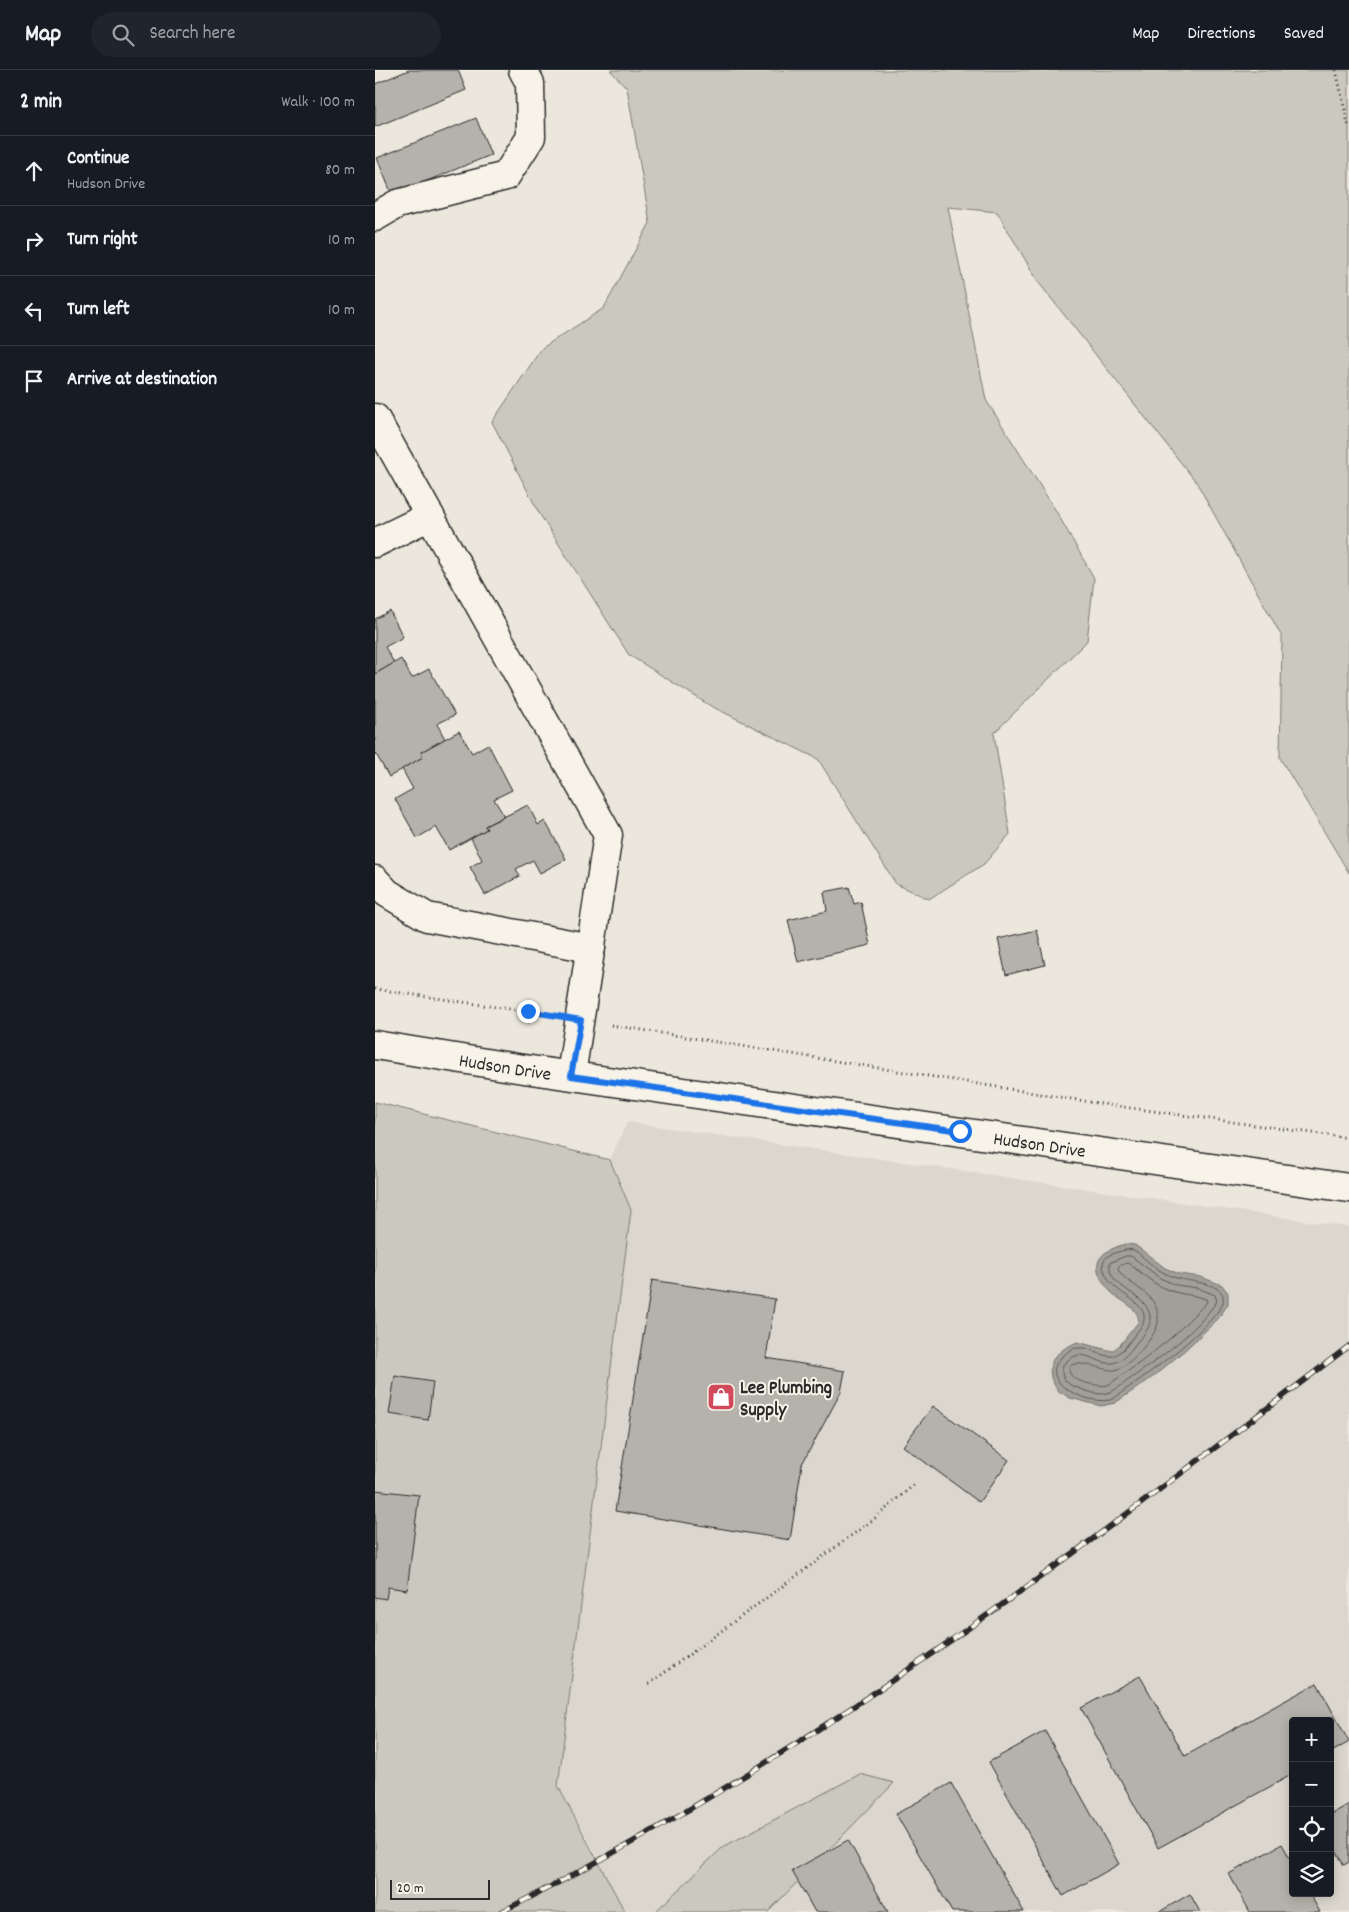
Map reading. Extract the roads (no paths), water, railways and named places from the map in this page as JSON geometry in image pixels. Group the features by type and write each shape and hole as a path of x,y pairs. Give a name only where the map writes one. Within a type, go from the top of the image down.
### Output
{"main road":[{"path":"375,216 397,204 506,176 531,137 530,83 523,70"},
{"path":"375,418 608,835 571,1076"},
{"path":"375,544 430,516"},
{"path":"375,880 387,893 427,917 591,948"},
{"name":"Hudson Drive","path":"375,1045 571,1076 1349,1188"}],"water":[{"path":"1125,1244 1135,1245 1165,1268 1179,1274 1201,1277 1222,1285 1228,1293 1228,1304 1218,1319 1153,1377 1115,1403 1101,1406 1070,1398 1057,1390 1051,1378 1050,1368 1054,1357 1065,1348 1077,1342 1112,1351 1120,1345 1139,1321 1132,1307 1110,1291 1099,1274 1098,1262 1102,1256"}],"railway":[{"path":"501,1912 614,1852 724,1788 832,1720 1042,1576 1349,1346"}],"place":[{"name":"Lee Plumbing Supply","path":"721,1397"}]}
